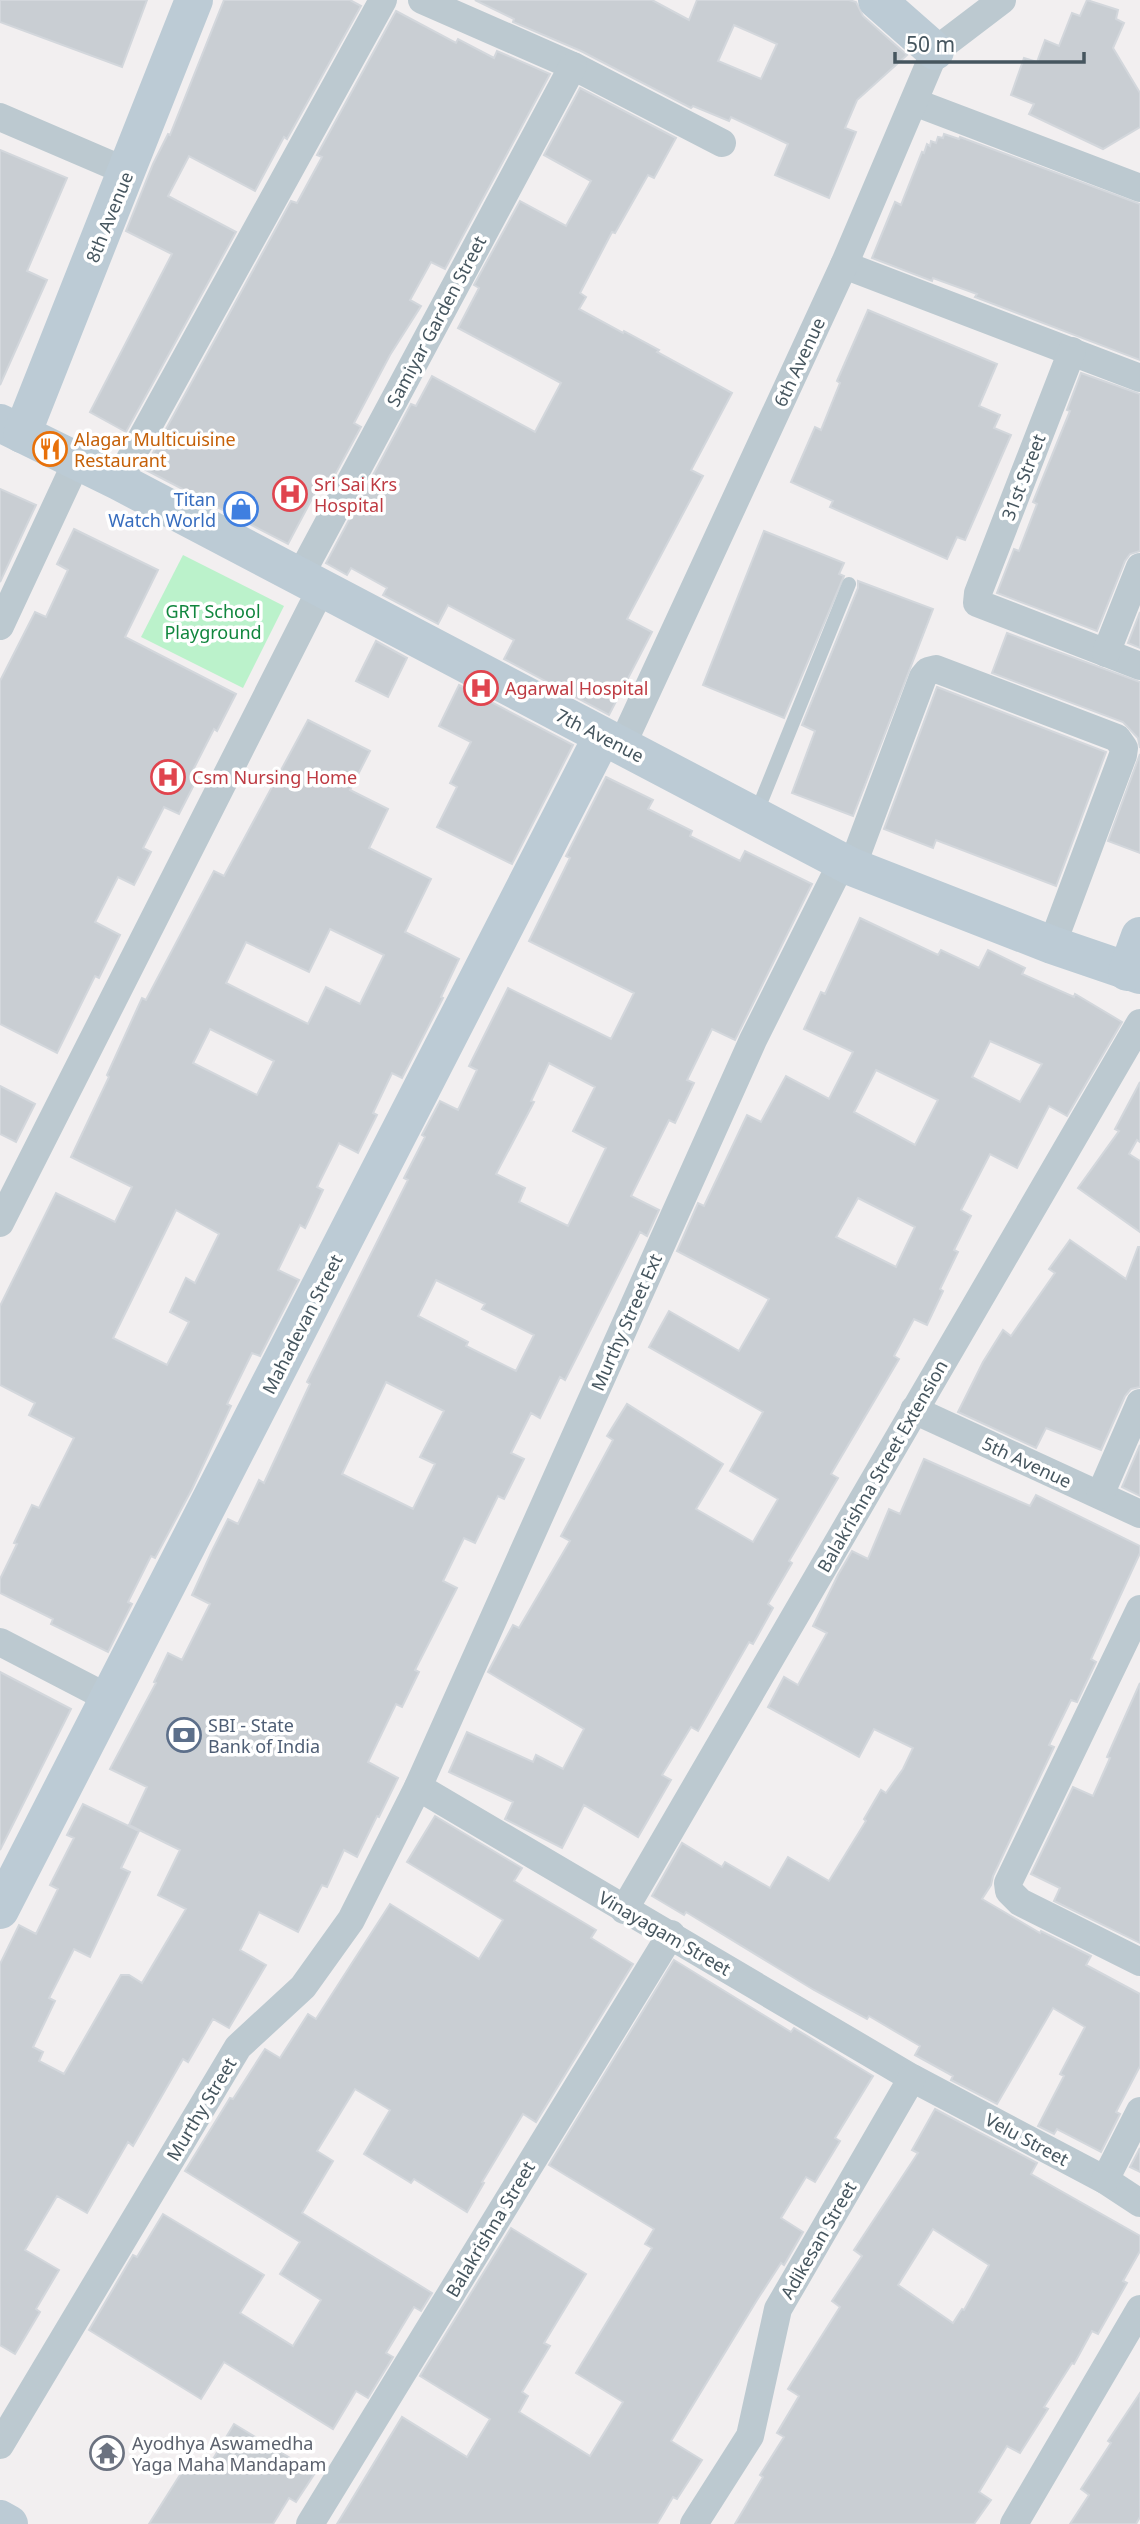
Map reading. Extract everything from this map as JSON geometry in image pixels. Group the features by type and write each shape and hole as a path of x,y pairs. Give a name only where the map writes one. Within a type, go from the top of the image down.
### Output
{"street":[{"name":"8th Avenue","path":"11,428 128,172 194,0"},
{"path":"118,481 383,0"},
{"path":"422,0 573,66 722,143"},
{"path":"877,0 935,51 1002,0"},
{"name":"6th Avenue","path":"612,742 844,265 935,51"},
{"name":"Samiyar Garden Street","path":"0,1223 311,583 573,66"},
{"path":"914,102 1140,188"},
{"path":"0,117 128,172"},
{"path":"844,265 1140,378"},
{"name":"31st Street","path":"1072,351 978,593 977,603 1106,653"},
{"name":"7th Avenue","path":"11,428 118,481 847,864 1052,945 1133,973"},
{"path":"0,626 77,461"},
{"path":"1140,567 1106,653 1140,666"},
{"name":"Murthy Street Ext","path":"418,1787 753,1040 847,864 923,677 928,671 936,669 1117,738 1124,748 1052,945"},
{"name":"Mahadevan Street","path":"2,1903 612,742"},
{"path":"1133,973 1140,936"},
{"name":"Balakrishna Street Extension","path":"624,1910 1140,1023"},
{"path":"1100,1495 1140,1403"},
{"name":"5th Avenue","path":"914,1410 1140,1514"},
{"path":"1140,1609 1008,1883 1009,1891 1020,1902 1140,1962"},
{"path":"0,1642 110,1699"},
{"name":"Vinayagam Street","path":"418,1787 912,2078"},
{"name":"Murthy Street","path":"0,2445 238,2047 303,1987 351,1920 418,1787"},
{"name":"Balakrishna Street","path":"310,2524 671,1934"},
{"name":"Velu Street","path":"912,2078 1105,2180 1140,2203"},
{"name":"Adikesan Street","path":"694,2524 751,2436 778,2309 912,2078"},
{"path":"1105,2180 1140,2110"},
{"path":"1014,2524 1140,2309"},
{"path":"0,2519 9,2524"}],"lane":[{"path":"755,816 849,584"}],"green space":[{"name":"GRT School Playground","path":"183,555 284,606 243,688 141,637"}],"building":[{"path":"0,0 147,0 122,67 0,22"},
{"path":"224,0 350,0 361,6 255,191 189,156 168,196 236,232 126,432 90,412 172,254 126,231 153,164 168,134 170,135"},
{"path":"475,0 652,0 689,20 697,0 849,0 856,2 863,16 907,55 857,100 845,128 856,132 829,198 775,175 788,144 731,117 729,121 693,106 691,108 581,51 513,22 514,19","holes":["734,25 777,44 761,79 718,61"]},
{"path":"1087,0 1118,10 1116,19 1124,23 1113,48 1140,93 1140,127 1103,149 1029,114 1034,104 1011,95 1024,58 1037,62 1045,40 1059,46 1072,13 1080,16"},
{"path":"396,11 456,43 458,39 494,58 497,51 550,74 445,269 431,262 410,300 421,306 390,355 354,423 361,427 331,482 323,478 288,544 144,469 291,201 297,203 322,157 317,155"},
{"path":"580,88 676,138 654,178 648,175 615,233 612,232 580,293 586,297 579,309 659,350 657,352 732,393 691,470 703,476 627,619 652,632 609,715 504,659 514,640 448,605 438,624 383,595 387,588 351,568 347,575 326,563 411,404 416,406 432,376 535,432 561,383 458,328 479,288 474,285 520,201 566,226 591,181 544,155"},
{"path":"944,134 959,139 960,137 1140,204 1140,360 975,297 977,294 933,278 932,281 872,258 895,202 901,205 922,152 924,153 927,144 930,146 931,141 936,143 938,137 943,138"},
{"path":"0,150 67,178 27,271 47,280 0,385"},
{"path":"868,310 997,364 979,406 1000,415 994,428 1011,435 965,540 957,537 947,559 830,507 833,501 791,482 815,427 821,430 840,383 837,381"},
{"path":"1081,373 1140,394 1140,551 1130,554 1125,561 1097,631 997,593 1014,549 1019,551 1037,504 1033,502 1070,411 1067,410"},
{"path":"0,489 36,505 0,582"},
{"path":"74,529 158,570 125,637 236,694 191,774 198,777 179,814 164,807 143,848 151,852 134,885 118,877 95,922 120,935 99,978 95,976 57,1053 0,1024 0,681 35,612 46,617 68,570 57,564"},
{"path":"764,531 844,563 839,574 844,576 784,718 703,685"},
{"path":"858,581 933,609 853,816 792,793 815,731 802,725 858,588"},
{"path":"1140,612 1140,648 1128,643"},
{"path":"1007,633 1140,682 1140,748 1138,738 1123,722 992,673"},
{"path":"376,641 407,658 388,697 356,681"},
{"path":"459,685 573,745 512,864 437,827 457,787 450,783 471,742 439,726"},
{"path":"937,687 1106,752 1056,886 936,840 933,848 884,829"},
{"path":"308,720 370,751 350,790 388,809 369,848 431,879 405,932 459,959 441,997 443,998 402,1078 392,1073 373,1113 377,1115 358,1153 339,1143 317,1187 323,1190 305,1228 300,1225 278,1270 299,1280 260,1356 252,1353 227,1404 231,1406 192,1489 155,1558 151,1556 128,1602 132,1604 108,1652 51,1624 53,1619 0,1593 0,1579 32,1505 39,1508 74,1438 29,1415 35,1403 0,1385 0,1306 56,1193 115,1222 132,1187 71,1157 142,998 146,1000 214,871 224,876","holes":["330,929 384,955 360,1004 326,987 308,1024 226,983 246,942 309,972","210,1029 274,1061 257,1095 193,1063","176,1210 219,1234 195,1283 186,1278 170,1312 189,1322 167,1365 113,1338"]},
{"path":"1140,754 1140,853 1108,841"},
{"path":"606,777 653,800 648,809 692,831 690,836 740,861 745,851 812,884 735,1040 712,1029 687,1080 694,1083 675,1123 669,1120 631,1196 659,1210 647,1236 640,1232 565,1380 560,1377 540,1418 531,1413 511,1453 524,1459 504,1499 498,1496 475,1543 464,1538 443,1581 457,1588 415,1670 419,1672 402,1707 396,1704 368,1762 398,1778 379,1817 377,1816 357,1857 344,1850 327,1887 322,1885 298,1932 259,1912 240,1950 266,1965 229,2028 213,2019 188,2062 183,2059 133,2146 128,2142 87,2213 57,2196 25,2250 59,2270 36,2309 40,2312 15,2354 0,2345 0,1964 19,1925 36,1934 58,1889 50,1885 74,1838 67,1835 83,1804 139,1831 121,1868 130,1872 90,1957 74,1949 49,1998 55,2001 33,2047 43,2052 39,2061 64,2074 121,1975 129,1975 142,1983 186,1909 158,1895 180,1850 129,1825 147,1787 110,1769 156,1683 154,1682 168,1653 182,1660 210,1604 192,1595 212,1551 228,1519 238,1524 259,1480 264,1483 310,1384 307,1382 408,1180 404,1178 425,1137 422,1135 440,1101 458,1110 477,1070 469,1066 508,988 611,1039 634,993 529,941 570,858 566,856","holes":["549,1063 595,1087 573,1131 606,1148 568,1226 519,1202 525,1188 496,1174 534,1102 531,1101","436,1280 485,1304 482,1309 534,1335 516,1371 466,1346 468,1342 418,1316","386,1382 444,1411 420,1457 435,1464 413,1509 342,1474"]},
{"path":"860,918 938,955 941,950 979,968 988,950 1025,968 1022,974 1074,997 1075,994 1122,1022 1067,1116 1049,1106 1017,1168 990,1154 961,1210 971,1216 954,1250 958,1252 940,1289 943,1291 927,1325 914,1319 894,1356 899,1359 831,1474 838,1478 789,1561 792,1563 768,1604 773,1608 753,1644 749,1642 698,1731 691,1727 662,1775 671,1780 638,1837 584,1805 562,1848 505,1819 513,1802 449,1772 467,1732 533,1762 536,1755 563,1769 584,1729 488,1672 513,1625 519,1628 570,1541 561,1536 613,1440 607,1436 627,1404 723,1464 696,1509 753,1542 778,1499 730,1471 763,1412 649,1347 669,1311 739,1351 769,1299 677,1251 698,1203 704,1206 747,1115 761,1122 786,1076 829,1099 853,1052 804,1029 821,992 825,994","holes":["990,1041 1042,1064 1020,1102 972,1077","876,1070 938,1100 915,1145 854,1112","858,1198 915,1227 896,1267 836,1237"]},
{"path":"1140,1082 1140,1142 1137,1140 1129,1154 1140,1161 1140,1232 1078,1188 1119,1131 1115,1129"},
{"path":"0,1086 35,1104 16,1142 0,1134"},
{"path":"1070,1240 1126,1279 1140,1247 1140,1387 1131,1389 1125,1396 1101,1450 1046,1428 1036,1448 958,1412 983,1362 1003,1330 1011,1336 1055,1273 1049,1269"},
{"path":"1140,1445 1140,1496 1122,1487"},
{"path":"924,1459 1030,1506 1036,1495 1140,1546 1140,1553 1091,1659 1096,1662 1077,1702 1071,1700 1049,1745 1054,1747 991,1885 982,1899 1040,1933 1041,1931 1091,1956 1086,1965 1140,1994 1140,2066 1116,2112 1120,2114 1101,2152 1057,2129 1054,2134 1038,2126 1064,2076 1060,2074 1085,2027 1053,2008 997,2104 951,2080 953,2076 915,2055 920,2046 869,2016 867,2019 814,1990 686,1912 684,1915 652,1896 682,1843 722,1867 725,1862 770,1888 788,1857 829,1881 866,1821 864,1819 881,1790 886,1793 903,1769 913,1748 874,1729 859,1757 768,1707 784,1677 798,1685 827,1633 813,1626 838,1575 852,1551 868,1559 889,1509 900,1514"},
{"path":"0,1672 71,1709 0,1850"},
{"path":"1140,1683 1140,1943 1054,1901 1060,1888 1031,1874 1073,1787 1093,1796"},
{"path":"435,1816 522,1868 514,1881 596,1930 591,1938 633,1964 536,2122 523,2114 467,2212 414,2179 411,2183 364,2154 390,2110 355,2089 317,2151 333,2161 302,2213 432,2293 421,2311 414,2307 386,2353 393,2357 368,2398 356,2391 333,2429 224,2362 201,2399 89,2330 133,2255 137,2257 163,2214 264,2275 240,2313 293,2346 321,2300 280,2274 300,2242 185,2171 230,2098 233,2099 265,2049 280,2058 308,2014 316,2019 390,1904 479,1959 503,1920 407,1862"},
{"path":"674,1960 791,2032 794,2028 873,2076 835,2138 840,2141 815,2182 806,2177 781,2218 803,2232 784,2265 781,2263 757,2300 671,2441 702,2460 677,2499 673,2497 657,2524 337,2524 402,2417 467,2457 490,2419 420,2376 511,2228 586,2274 544,2343 550,2346 522,2392 528,2396 519,2412 590,2456 623,2402 576,2373 652,2248 645,2244 654,2229 549,2165"},
{"path":"935,2109 1037,2163 1031,2174 1140,2236 1140,2251 1123,2281 1127,2283 1098,2334 1092,2331 1074,2364 1072,2363 1044,2407 1048,2409 1020,2453 1007,2446 979,2492 991,2500 974,2524 735,2524 763,2477 760,2475 784,2437 777,2433 799,2396 788,2389 840,2307 832,2301 862,2256 854,2250 918,2153 912,2150","holes":["933,2229 989,2265 964,2310 962,2309 953,2323 898,2285"]},
{"path":"1140,2148 1140,2172 1130,2167"},
{"path":"1140,2393 1140,2517 1136,2524 1070,2524 1089,2495 1081,2489 1111,2443 1108,2441"},
{"path":"234,2424 315,2473 296,2502 289,2498 273,2524 149,2524 190,2459 207,2469"}],"place":[{"name":"Alagar Multicuisine Restaurant","path":"50,449"},
{"name":"Sri Sai Krs Hospital","path":"290,494"},
{"name":"Titan Watch World","path":"241,509"},
{"name":"Agarwal Hospital","path":"481,688"},
{"name":"Csm Nursing Home","path":"168,777"},
{"name":"SBI - State Bank of India","path":"184,1735"},
{"name":"Ayodhya Aswamedha Yaga Maha Mandapam","path":"107,2453"}]}
